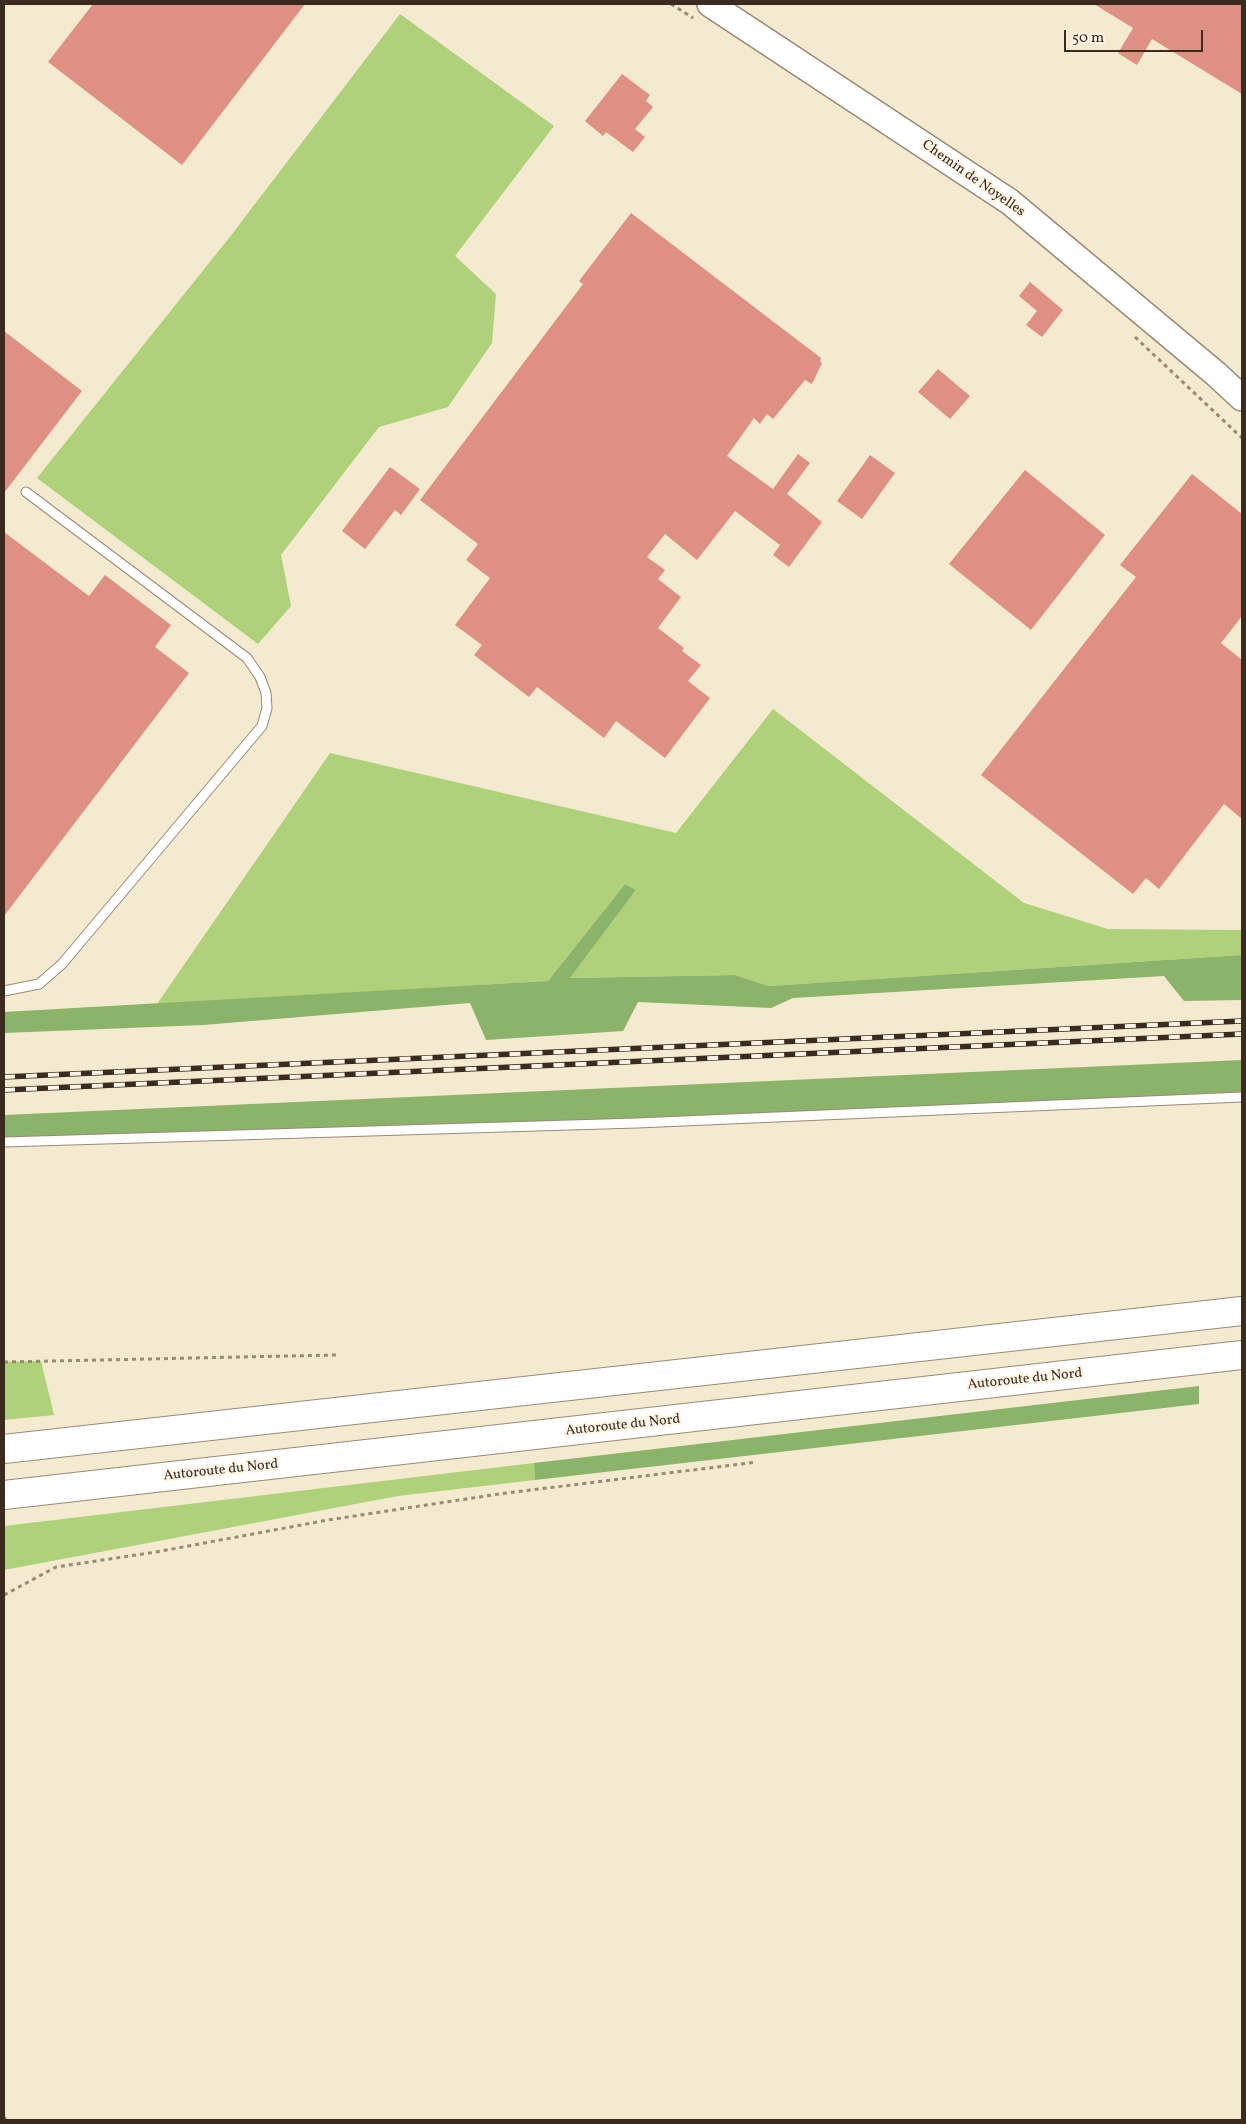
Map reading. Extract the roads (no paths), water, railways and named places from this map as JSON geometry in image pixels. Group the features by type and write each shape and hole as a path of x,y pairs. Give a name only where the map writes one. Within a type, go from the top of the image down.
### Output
{"highway":[{"path":"5,1448 1242,1310"},
{"name":"Autoroute du Nord","path":"4,1495 1242,1355"}],"street":[{"name":"Chemin de Noyelles","path":"702,11 1010,202 1216,374 1242,398"}],"lane":[{"path":"4,991 38,984 62,964 262,726 268,708 266,693 260,677 247,658 26,492"},
{"path":"4,1142 637,1123 1242,1097"}],"railway":[{"path":"4,1077 1242,1021"},
{"path":"4,1090 1242,1034"}]}
